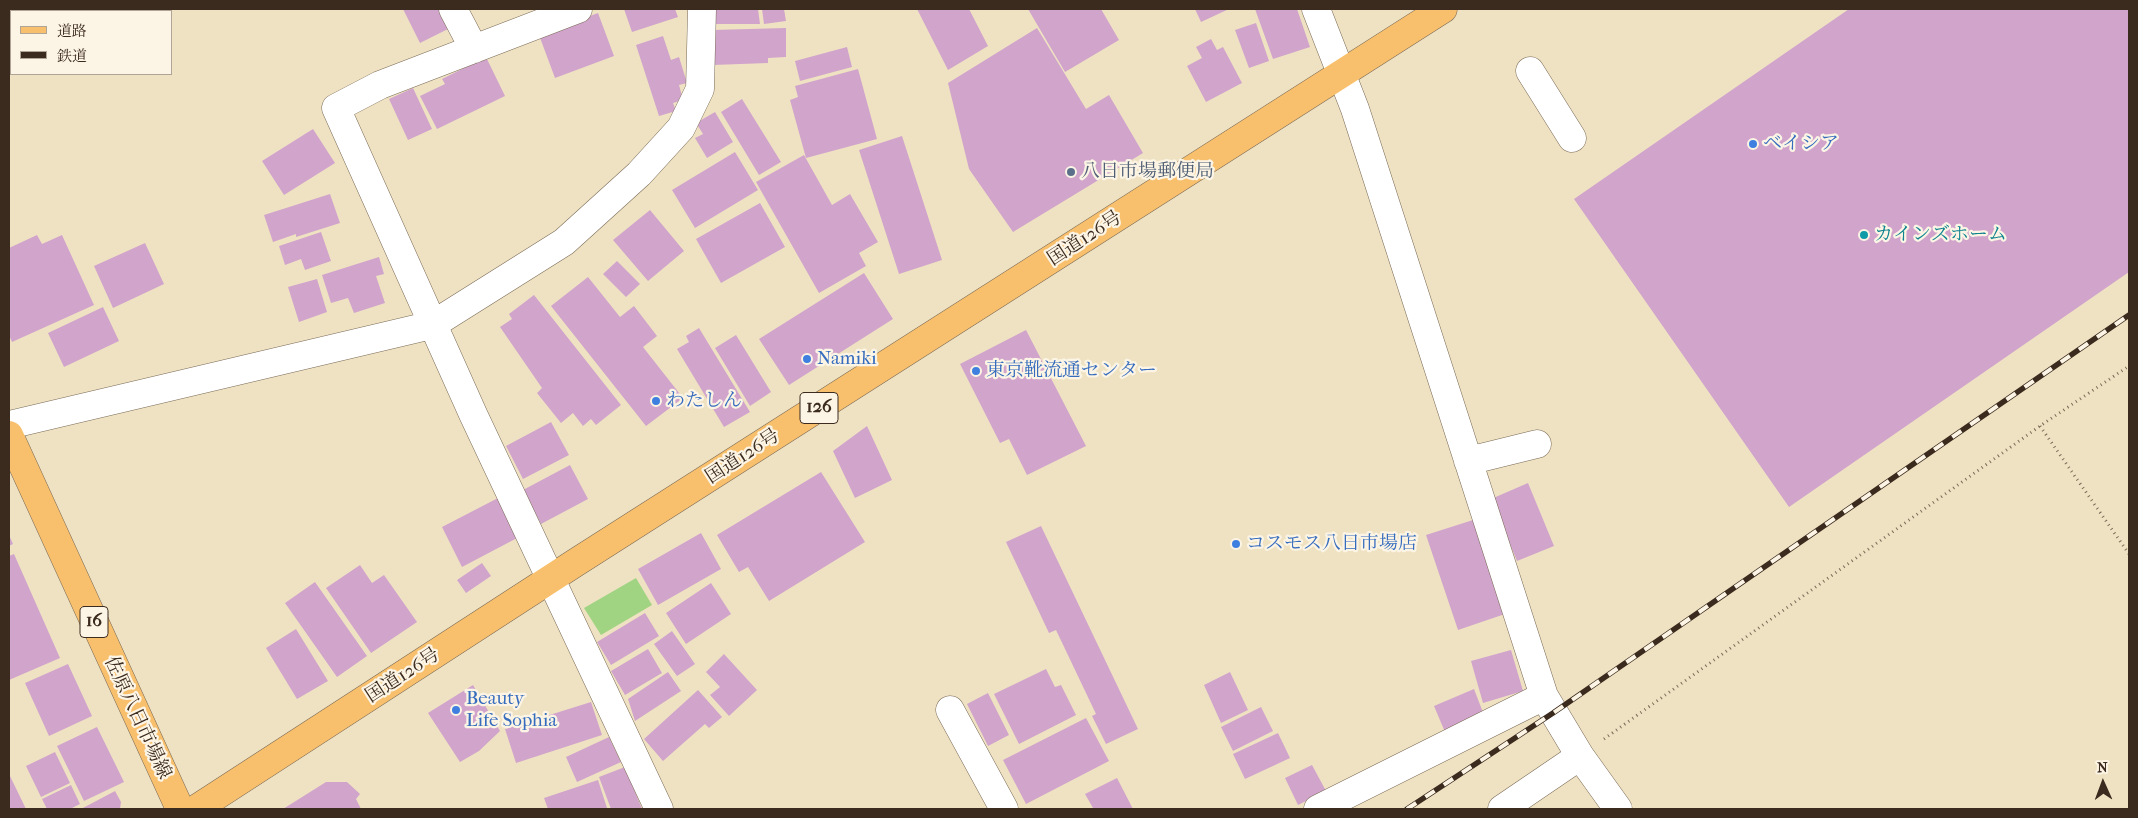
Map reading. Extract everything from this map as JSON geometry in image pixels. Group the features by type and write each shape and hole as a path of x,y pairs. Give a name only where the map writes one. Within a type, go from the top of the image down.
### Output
{"main road":[{"name":"国道126号","path":"196,809 552,578 1443,9"},
{"name":"佐原八日市場線","path":"9,435 180,809"}],"street":[{"path":"453,9 474,49"},
{"path":"578,9 380,86 336,108 432,325 659,809"},
{"path":"9,425 432,325 564,242 640,174 682,128 700,89 702,9"},
{"path":"1316,9 1355,109 1544,696 1580,756 1618,809"},
{"path":"1530,71 1572,138"},
{"path":"1468,461 1537,444"},
{"path":"1318,809 1544,696"},
{"path":"950,710 1004,809"},
{"path":"1502,809 1580,756"}],"path":[{"path":"1580,756 2040,426 2129,366"},
{"path":"2040,426 2129,554"}],"green space":[{"path":"636,578 652,605 601,635 584,608"}],"building":[{"path":"9,9 24,10 10,10 10,16"},
{"path":"70,9 94,10 70,10"},
{"path":"99,9 161,9 158,10"},
{"path":"403,9 443,9 452,27 420,43"},
{"path":"624,9 675,9 678,17 632,32"},
{"path":"716,9 758,9 760,24 715,24"},
{"path":"762,9 784,9 786,21 764,24"},
{"path":"917,9 969,9 988,46 948,70"},
{"path":"1028,9 1101,9 1119,40 1065,72"},
{"path":"1195,9 1229,9 1201,22"},
{"path":"1255,9 1297,9 1310,47 1273,59"},
{"name":"カインズホーム","path":"1849,9 2129,9 2129,272 1789,507 1574,199"},
{"path":"598,13 614,56 555,78 539,35"},
{"path":"1256,23 1269,61 1249,68 1235,30"},
{"path":"786,28 786,57 768,58 768,63 713,65 712,30"},
{"path":"1037,28 1086,109 1109,95 1143,153 1013,232 969,169 948,83"},
{"path":"663,36 671,60 679,57 687,83 679,85 683,100 673,103 676,111 659,116 636,45"},
{"path":"1211,39 1217,50 1223,47 1242,83 1206,102 1187,66 1202,58 1196,47"},
{"path":"847,47 852,67 800,81 795,61"},
{"path":"486,57 505,96 437,129 420,96 445,84 442,79"},
{"path":"858,69 877,139 806,158 790,100 798,97 795,86"},
{"path":"413,88 432,129 408,140 389,99"},
{"path":"742,99 781,162 759,175 721,112"},
{"path":"715,112 733,142 707,158 695,138 703,134 696,123"},
{"path":"313,129 335,163 284,195 262,161"},
{"path":"902,136 942,260 899,274 859,150"},
{"path":"735,152 758,190 695,228 672,190"},
{"path":"804,155 832,205 850,194 878,242 859,253 866,266 819,293 756,182"},
{"path":"330,194 340,223 273,242 264,215"},
{"path":"760,203 785,247 721,283 696,239"},
{"path":"650,210 684,251 648,281 613,240"},
{"path":"321,232 331,261 305,270 301,259 285,265 279,246"},
{"path":"37,235 42,244 62,235 94,305 12,342 9,335 9,248"},
{"path":"145,243 164,284 113,308 94,266"},
{"path":"379,257 384,274 376,276 385,303 354,313 348,298 331,303 322,275"},
{"path":"617,261 640,284 626,297 603,274"},
{"path":"864,273 893,319 789,385 759,339"},
{"path":"588,277 620,317 634,306 657,336 643,347 683,398 646,426 551,306"},
{"path":"317,279 327,312 299,322 288,287"},
{"path":"534,295 621,405 596,425 591,419 583,426 573,413 561,423 537,393 542,388 500,327 512,319 509,314"},
{"path":"103,307 119,341 64,367 48,333"},
{"path":"699,328 750,412 724,427 677,349 689,342 686,336"},
{"path":"1026,330 1086,446 1027,475 1009,439 1000,443 960,364"},
{"path":"736,335 771,392 750,406 715,348"},
{"path":"551,422 569,455 523,479 506,446"},
{"path":"867,426 892,480 855,498 833,451"},
{"path":"570,465 588,499 541,524 523,490"},
{"path":"821,472 865,542 769,601 748,567 739,572 717,535"},
{"path":"1528,483 1554,546 1517,561 1491,499"},
{"path":"498,498 519,537 462,567 442,527"},
{"path":"1473,520 1505,614 1458,630 1426,535"},
{"path":"1041,526 1138,729 1106,744 1092,716 1096,714 1056,630 1049,633 1006,542"},
{"path":"701,533 721,569 658,605 638,569"},
{"path":"9,535 13,544 9,546"},
{"path":"14,554 60,658 9,680 9,556"},
{"path":"482,563 491,576 466,593 457,580"},
{"path":"360,565 372,583 384,575 417,622 371,653 326,588"},
{"path":"315,582 367,656 337,677 285,603"},
{"path":"711,583 731,614 686,644 666,613"},
{"path":"645,613 659,636 611,665 597,642"},
{"path":"296,629 328,681 297,699 266,648"},
{"path":"672,631 695,664 677,676 654,644"},
{"path":"648,649 662,673 625,695 611,671"},
{"path":"1511,650 1523,691 1483,703 1471,661"},
{"path":"724,654 757,690 729,716 710,695 720,687 706,672"},
{"path":"68,664 92,716 49,736 25,683"},
{"path":"1046,669 1055,687 1061,685 1076,715 1019,744 994,694"},
{"path":"668,672 681,691 635,721 628,699"},
{"path":"1230,672 1248,710 1221,723 1204,685"},
{"path":"473,685 500,731 479,751 460,762 428,713"},
{"path":"1474,689 1484,715 1445,732 1434,706"},
{"path":"698,690 722,717 709,728 705,724 663,761 644,739"},
{"path":"988,693 1009,735 988,746 967,704"},
{"path":"591,702 602,735 516,763 505,729"},
{"path":"1261,707 1273,731 1233,751 1221,727"},
{"path":"1086,718 1109,761 1026,804 1003,760"},
{"path":"97,727 124,782 84,801 57,746"},
{"path":"1278,733 1290,758 1245,779 1233,754"},
{"path":"609,737 621,762 577,782 566,757"},
{"path":"55,752 70,783 41,797 26,766"},
{"path":"1312,765 1326,791 1298,805 1285,778"},
{"path":"625,767 642,809 611,809 599,777"},
{"path":"9,774 26,809 9,809"},
{"path":"1117,778 1133,809 1090,809 1093,808 1085,794"},
{"path":"598,780 607,808 548,809 544,798"},
{"path":"326,782 347,782 360,794 356,799 361,809 283,809"},
{"path":"71,785 80,804 70,809 47,809 42,799"},
{"path":"115,791 121,802 120,809 81,809"}],"railway":[{"path":"1407,809 1553,713 2129,315"}],"place":[{"name":"ベイシア","path":"1753,144"},
{"name":"八日市場郵便局","path":"1071,172"},
{"name":"カインズホーム","path":"1864,235"},
{"name":"Namiki","path":"807,359"},
{"name":"東京靴流通センター","path":"976,371"},
{"name":"わたしん","path":"656,401"},
{"name":"コスモス八日市場店","path":"1236,544"},
{"name":"Beauty Life Sophia","path":"456,710"}]}
